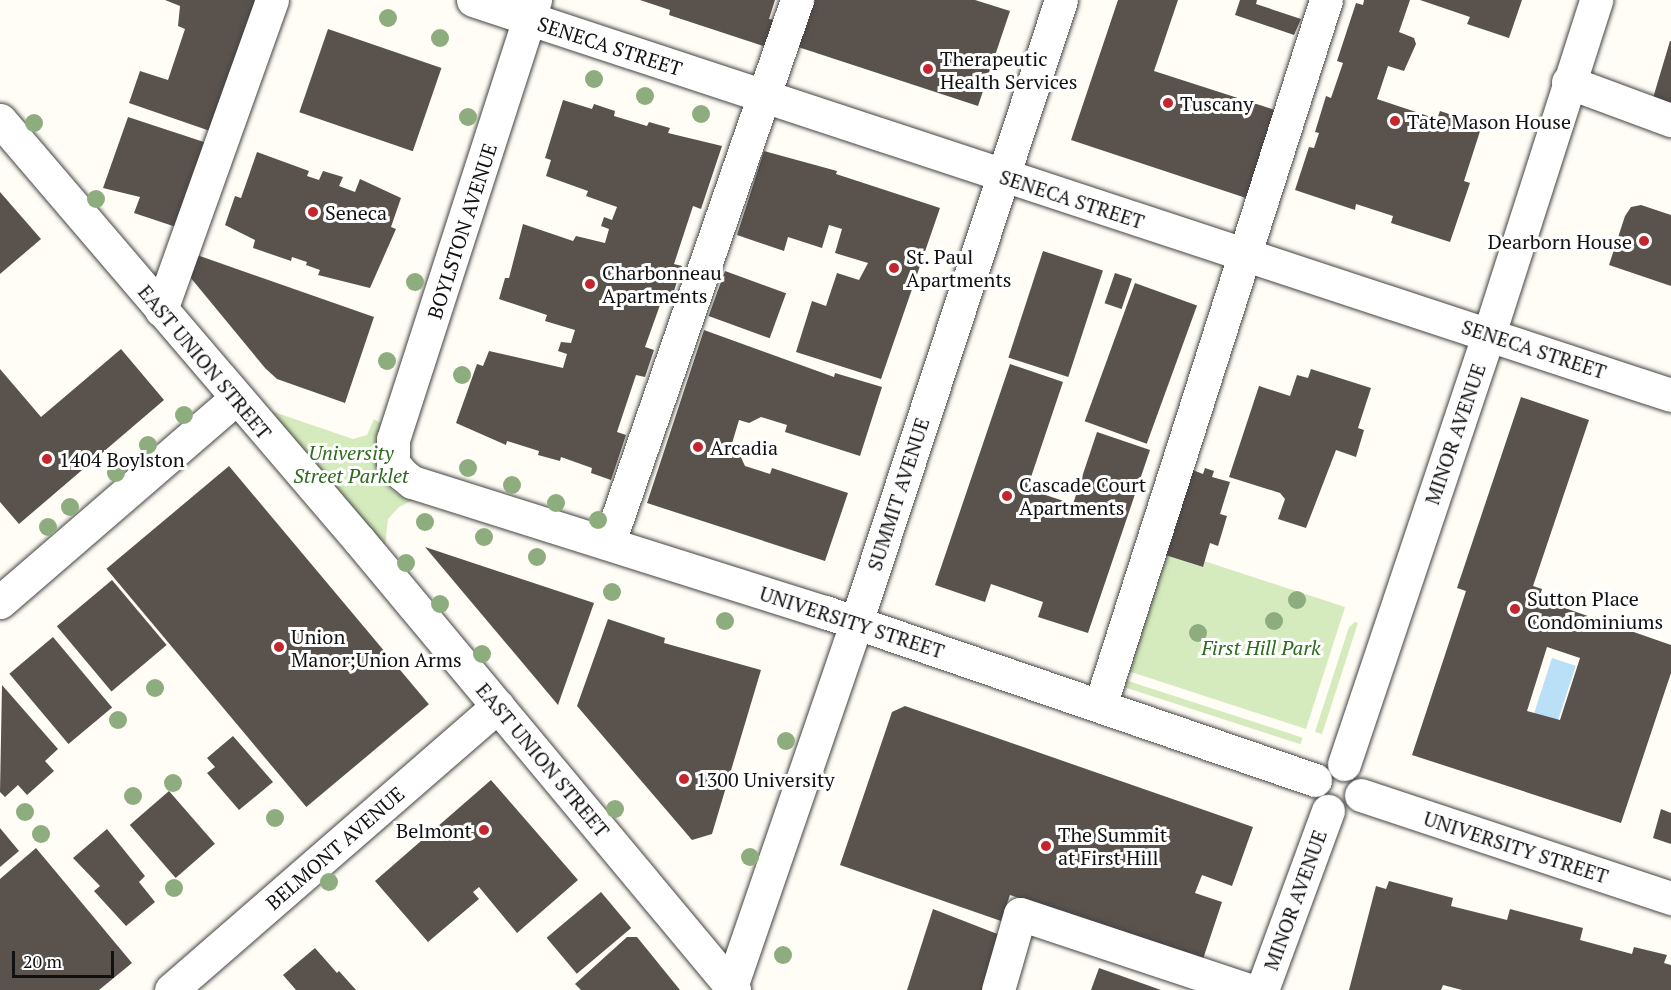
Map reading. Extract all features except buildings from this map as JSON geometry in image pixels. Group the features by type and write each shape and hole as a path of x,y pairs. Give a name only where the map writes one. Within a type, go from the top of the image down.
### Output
{"street":[{"path":"161,310 272,0"},
{"name":"SENECA STREET","path":"473,0 532,9 763,97 1671,395"},
{"path":"609,542 797,0"},
{"name":"SUMMIT AVENUE","path":"733,988 1061,0"},
{"path":"1100,706 1326,0"},
{"name":"MINOR AVENUE","path":"1344,764 1489,334 1596,0"},
{"name":"BOYLSTON AVENUE","path":"393,463 395,432 532,9"},
{"path":"1568,82 1671,120"},
{"name":"EAST UNION STREET","path":"0,120 498,706 733,988"},
{"path":"0,602 236,398"},
{"name":"UNIVERSITY STREET","path":"393,463 412,482 609,542 856,623 1315,780"},
{"name":"BELMONT AVENUE","path":"171,990 498,706"},
{"path":"1344,764 1360,776 1361,795 1351,809 1328,811 1317,800 1315,780 1326,766 1344,764"},
{"name":"UNIVERSITY STREET","path":"1361,795 1671,898"},
{"name":"MINOR AVENUE","path":"1262,990 1328,811"},
{"path":"998,990 1020,914 1248,990"}],"green space":[{"name":"University Street Parklet","path":"271,411 353,439 367,435 374,419 382,424 377,443 379,472 385,485 397,494 413,500 399,507 388,519 385,546"},
{"name":"First Hill Park","path":"1162,554 1202,567 1204,561 1345,607 1306,729 1125,670"},
{"path":"1355,622 1358,623 1322,734 1315,732 1349,627"},
{"path":"1122,679 1303,738 1301,744 1120,686"}],"water":[{"path":"1552,658 1576,666 1557,723 1533,715"}],"place":[{"name":"Therapeutic Health Services","path":"928,69"},
{"name":"Tuscany","path":"1168,103"},
{"name":"Tate Mason House","path":"1395,121"},
{"name":"Seneca","path":"313,212"},
{"name":"Dearborn House","path":"1644,241"},
{"name":"St. Paul Apartments","path":"894,268"},
{"name":"Charbonneau Apartments","path":"590,284"},
{"name":"Arcadia","path":"698,447"},
{"name":"1404 Boylston","path":"47,459"},
{"name":"Cascade Court Apartments","path":"1007,496"},
{"name":"Sutton Place Condominiums","path":"1515,609"},
{"name":"Union Manor;Union Arms","path":"279,647"},
{"name":"1300 University","path":"684,779"},
{"name":"Belmont","path":"484,830"},
{"name":"The Summit at First Hill","path":"1046,846"}]}
